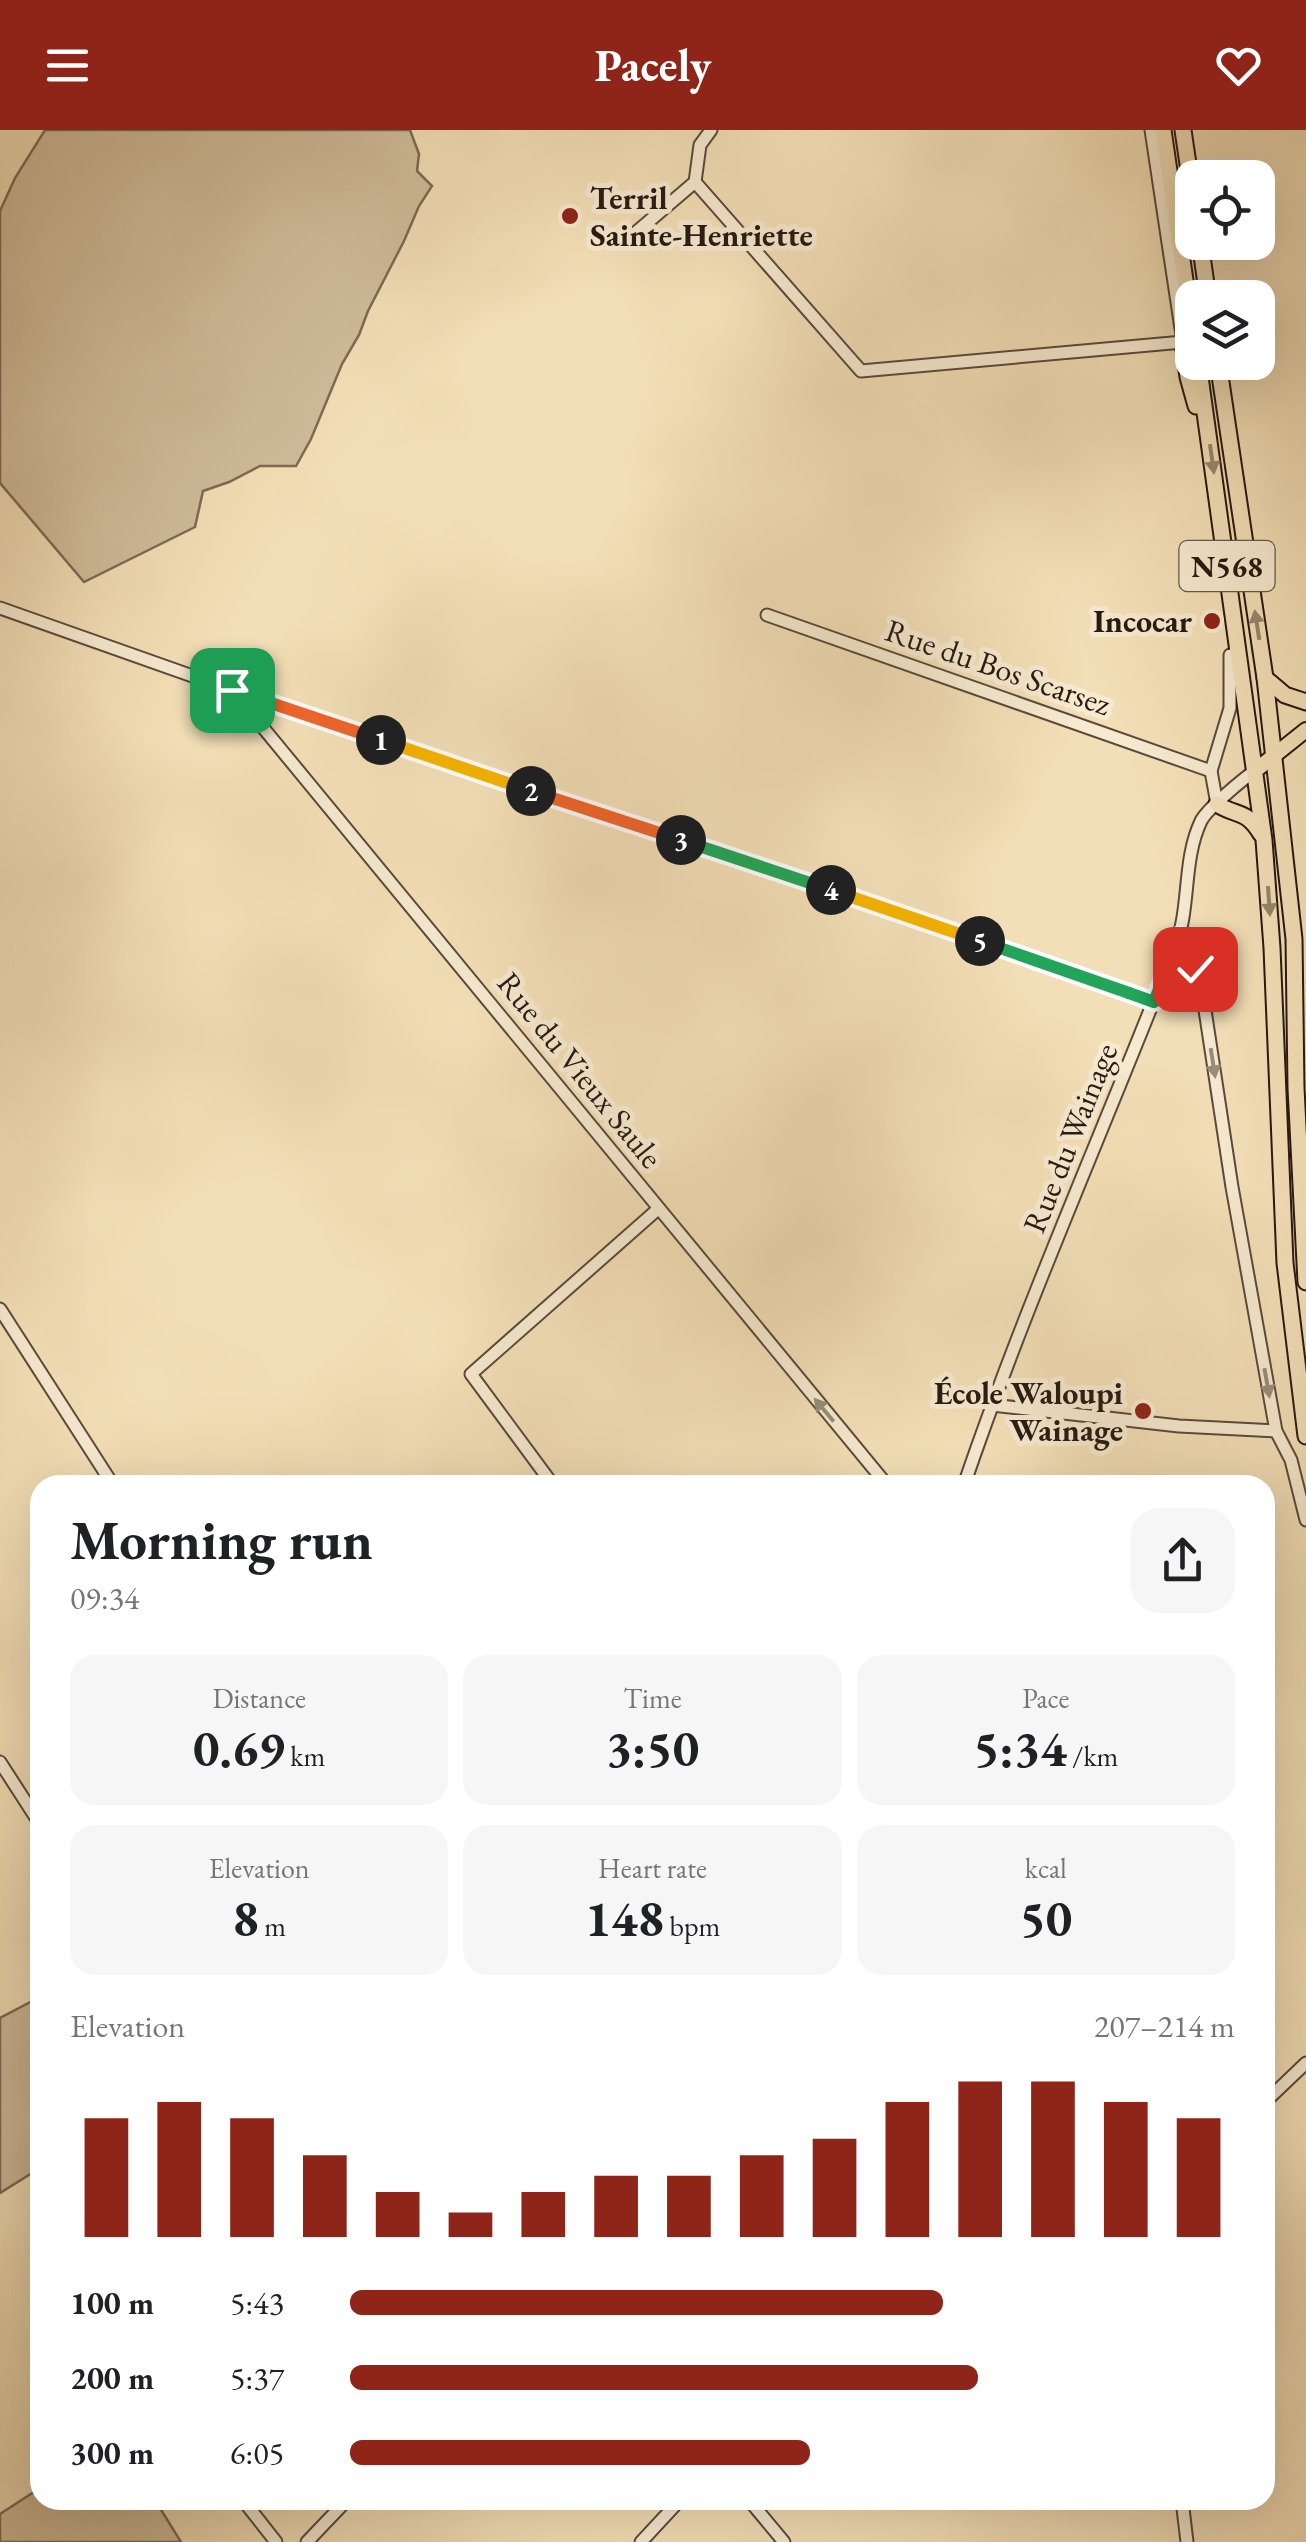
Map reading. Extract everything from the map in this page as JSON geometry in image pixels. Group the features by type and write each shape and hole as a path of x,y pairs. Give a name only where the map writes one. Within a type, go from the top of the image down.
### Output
{"highway":[{"path":"1163,130 1185,280"},
{"path":"1183,130 1187,160"},
{"path":"1189,380 1196,405 1206,419"},
{"name":"N568","path":"1201,380 1264,840 1284,1264 1306,1436"},
{"name":"N568","path":"1221,380 1266,678 1294,940 1296,1088 1306,1282"},
{"path":"1266,678 1285,695 1306,702"},
{"path":"1217,804 1246,815 1264,840"}],"main road":[{"path":"1256,770 1306,730"}],"street":[{"path":"627,240 696,182 700,146 711,130"},
{"path":"1151,130 1175,294"},
{"path":"696,182 860,372 1175,343"},
{"path":"3,608 232,690 1154,1002"},
{"name":"Rue du Bos Scarsez","path":"767,615 1211,771"},
{"path":"1217,804 1211,771 1230,708 1230,655"},
{"name":"Rue du Vieux Saule","path":"232,690 878,1475"},
{"name":"Rue du Wainage","path":"968,1475 1180,935 1189,865 1202,819 1256,770"},
{"path":"1180,935 1203,996 1232,1187 1276,1431 1291,1460 1306,1520"},
{"path":"547,1475 471,1374 658,1209"},
{"path":"0,1309 106,1475"},
{"path":"992,1405 1179,1426 1276,1431"},
{"path":"0,1762 30,1808"},
{"path":"1275,2092 1306,2063"},
{"path":"251,2510 276,2542"},
{"path":"307,2542 337,2510"},
{"path":"641,2542 671,2510"},
{"path":"757,2510 784,2542"},
{"path":"1183,2510 1187,2542"}],"shaded area":[{"path":"45,130 410,130 419,154 417,171 432,186 342,364 296,466 260,466 203,491 195,527 84,582 0,483 0,211"},
{"path":"30,2002 30,2174 0,2193 0,2018"},
{"path":"30,2494 30,2510 161,2510 181,2542 0,2542 0,2514"}],"place":[{"name":"Terril Sainte-Henriette","path":"570,216"},
{"name":"Incocar","path":"1212,621"},
{"name":"École Waloupi Wainage","path":"1143,1411"}],"route":[{"path":"232,690 742,859 1154,1002 1180,935 1195,969"}]}
